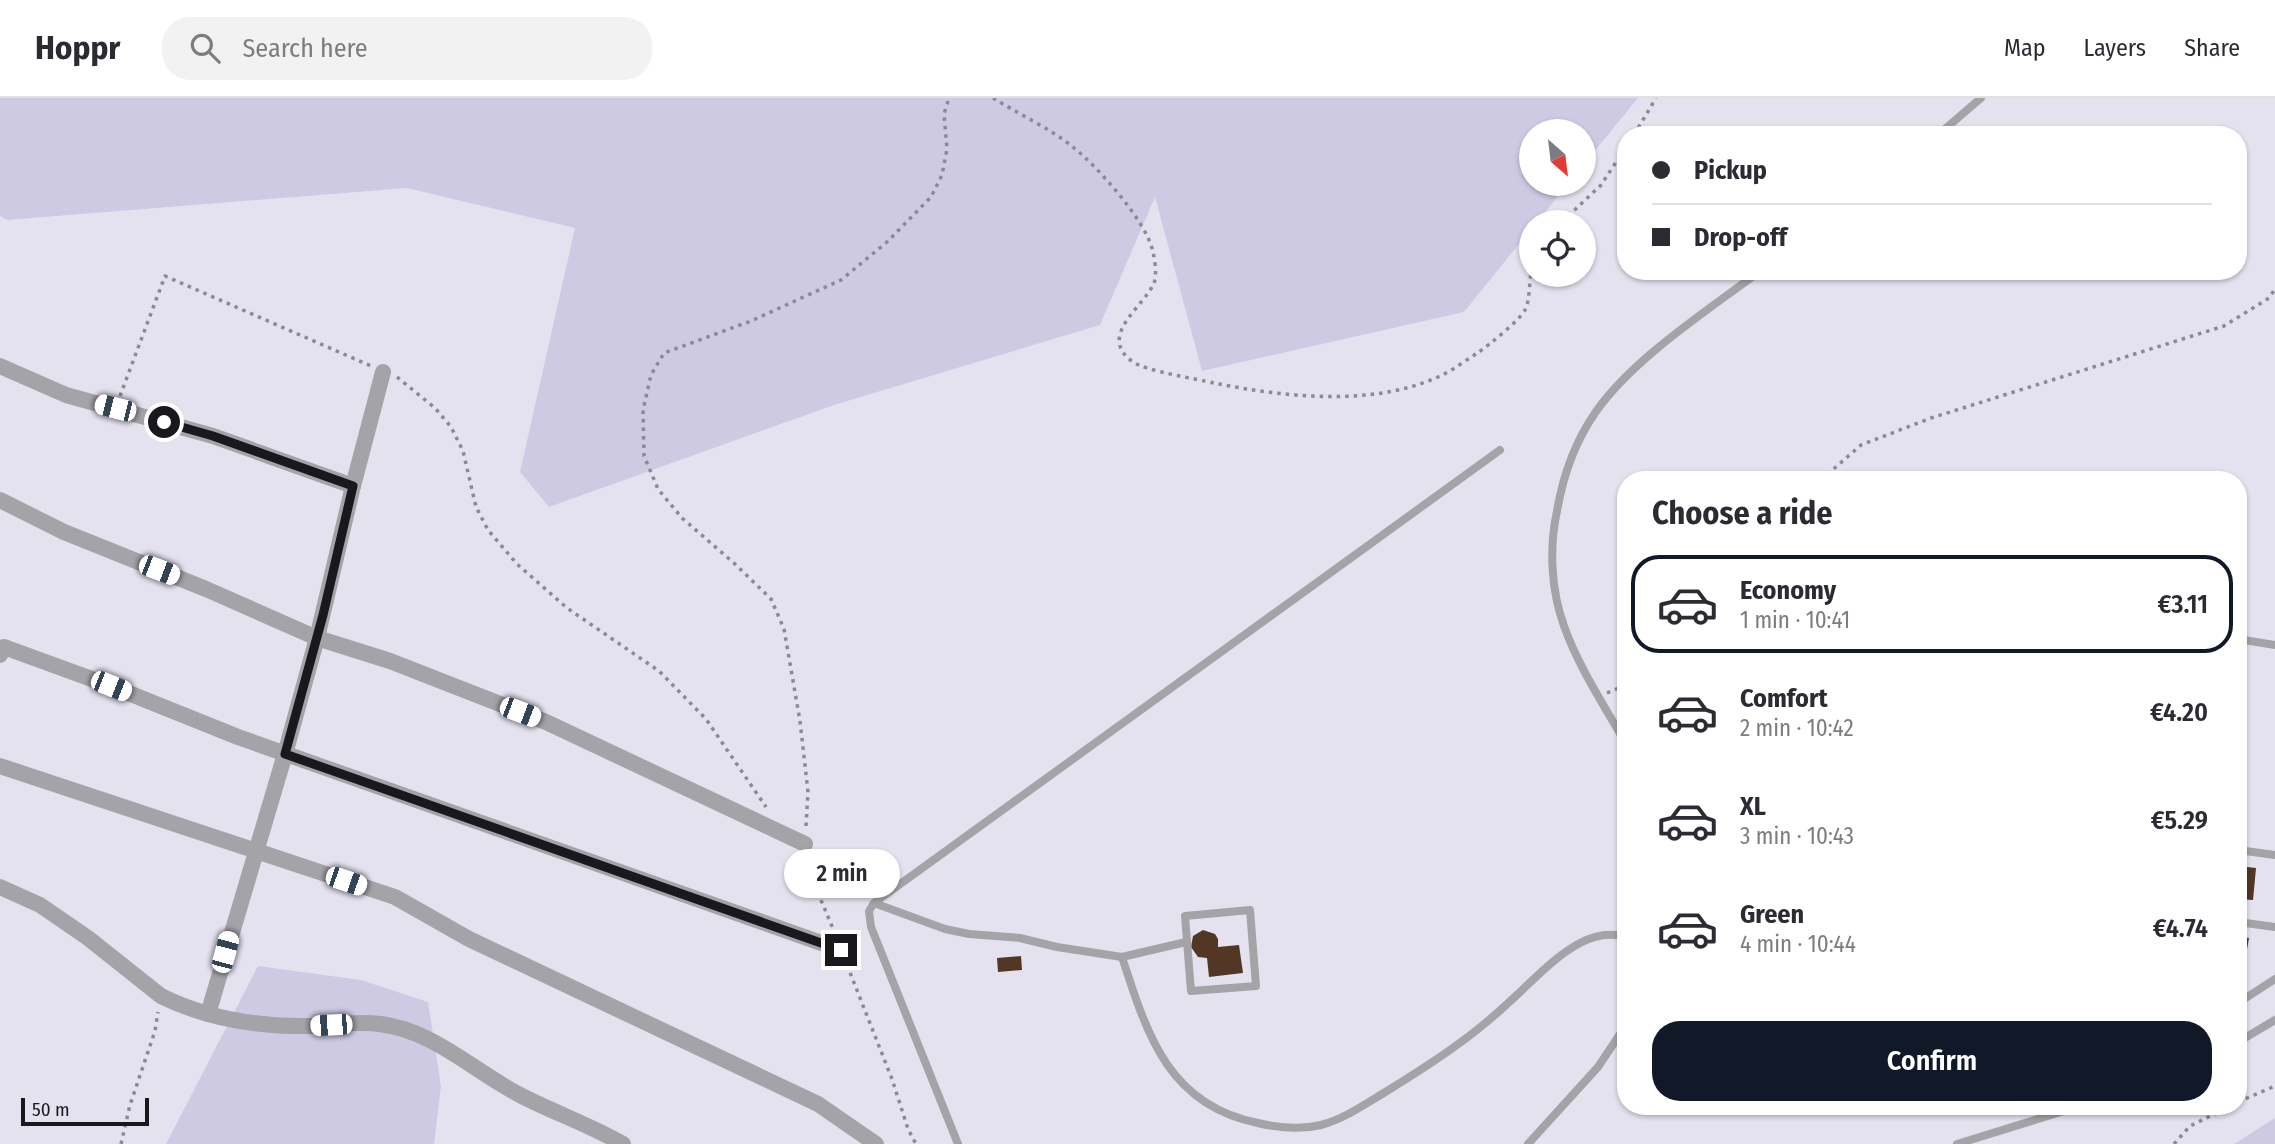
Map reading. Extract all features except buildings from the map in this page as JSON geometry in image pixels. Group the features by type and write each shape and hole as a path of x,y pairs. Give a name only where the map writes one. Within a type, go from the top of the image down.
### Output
{"street":[{"path":"0,366 65,395 213,436 353,486"},
{"path":"208,1014 317,638 383,372"},
{"path":"0,500 64,532 206,589 317,638 390,661 546,722 805,844"},
{"path":"1,649 111,686 237,737 841,950"},
{"path":"0,766 395,897 469,939 818,1104 876,1144"},
{"path":"0,887 40,905 88,938 161,996 208,1014 260,1025 381,1024 409,1031 432,1041 521,1096 597,1129 623,1144"}],"lane":[{"path":"1948,126 1981,98"},
{"path":"1617,728 1582,669 1571,645 1557,598 1552,547 1554,522 1566,472 1582,433 1615,387 1636,367 1748,280"},
{"path":"958,1144 871,928 869,911 874,903 1500,450"},
{"path":"2247,640 2275,645"},
{"path":"2247,851 2275,855"},
{"path":"874,903 957,931 1020,938 1122,957 1186,942"},
{"path":"1250,910 1256,986 1191,991 1186,942 1185,916 1250,910"},
{"path":"2247,923 2275,927"},
{"path":"1122,957 1153,1043 1177,1077 1202,1099 1231,1116 1279,1128 1294,1128 1335,1120 1372,1100 1434,1062 1481,1027 1549,965 1577,944 1600,935 1617,935"},
{"path":"2247,997 2275,979"},
{"path":"2247,1037 2275,1020"},
{"path":"1528,1144 1598,1067 1617,1038"},
{"path":"1957,1144 2051,1115"}],"path":[{"path":"916,1144 810,874 805,844 808,792 800,722 784,629 771,600 682,518 658,489 644,456 643,410 651,375 664,354 751,321 841,280 887,242 931,197 942,175 947,149 944,114 949,98"},
{"path":"993,98 1074,148 1129,205 1153,250 1156,281 1142,303 1127,317 1120,335 1121,350 1134,363 1177,376 1298,395 1356,397 1392,391 1439,377 1490,345 1526,309 1529,287"},
{"path":"1639,126 1656,98"},
{"path":"1575,210 1601,185 1617,161"},
{"path":"115,408 165,276 400,378 435,408 451,427 463,451 476,507 488,530 517,564 567,608 659,671 705,719 772,817"},
{"path":"1831,471 1861,445 1931,418 2224,326 2269,298 2275,289"},
{"path":"1599,697 1617,689"},
{"path":"121,1144 130,1105 155,1031 161,996"},
{"path":"2247,1098 2275,1086"},
{"path":"2174,1144 2190,1126 2213,1115"}],"shaded area":[{"path":"0,98 1638,98 1596,149 1596,119 1519,119 1519,196 1558,196 1547,210 1519,210 1519,244 1464,312 1202,371 1155,197 1100,325 834,405 549,507 520,472 575,228 407,188 7,220 0,216"},
{"path":"258,966 361,980 428,1002 441,1086 434,1144 166,1144"},
{"path":"2275,1118 2275,1144 2234,1144"}],"route":[{"path":"164,422 213,436 353,486 323,615 285,754 841,950"}]}
